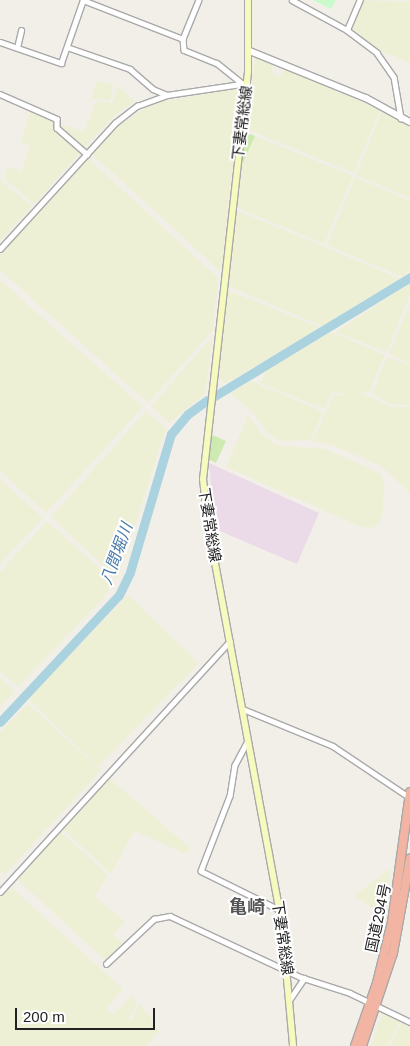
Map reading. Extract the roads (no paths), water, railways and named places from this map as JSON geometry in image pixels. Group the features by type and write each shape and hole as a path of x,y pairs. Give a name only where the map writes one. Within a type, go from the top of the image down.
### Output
{"highway":[{"name":"国道294号","path":"356,1046 374,1005 394,912 410,796"},
{"name":"国道294号","path":"362,1046 400,923 410,859"}],"main road":[{"name":"下妻常総線","path":"248,0 250,51 202,469 205,506 280,910 288,970 293,1046"}],"street":[{"path":"0,44 61,62 83,0 183,39"},
{"path":"199,0 183,39 184,50 217,63 245,84"},
{"path":"292,0 366,42 387,65 398,88 402,118"},
{"path":"346,30 360,0"},
{"path":"17,48 21,30"},
{"path":"67,47 130,69 153,89 167,95"},
{"path":"250,51 366,98 410,122"},
{"path":"0,249 125,115 149,100 167,95 245,84"},
{"path":"0,94 57,119 61,132 87,154"},
{"path":"0,892 230,641"},
{"path":"243,709 333,746 410,796"},
{"path":"248,741 235,766 230,796 201,871 280,910"},
{"path":"106,964 154,919 165,915 182,920 304,978 350,993 410,1022"},
{"path":"290,999 304,978"}],"waterway":[{"path":"181,36 196,0"},
{"path":"185,53 223,70"},
{"path":"240,102 242,88"},
{"name":"八間堀川","path":"213,397 410,277"},
{"name":"八間堀川","path":"0,722 119,595 130,572 171,434 188,414 207,400"}],"district":[{"name":"亀崎","path":"247,907"}]}
